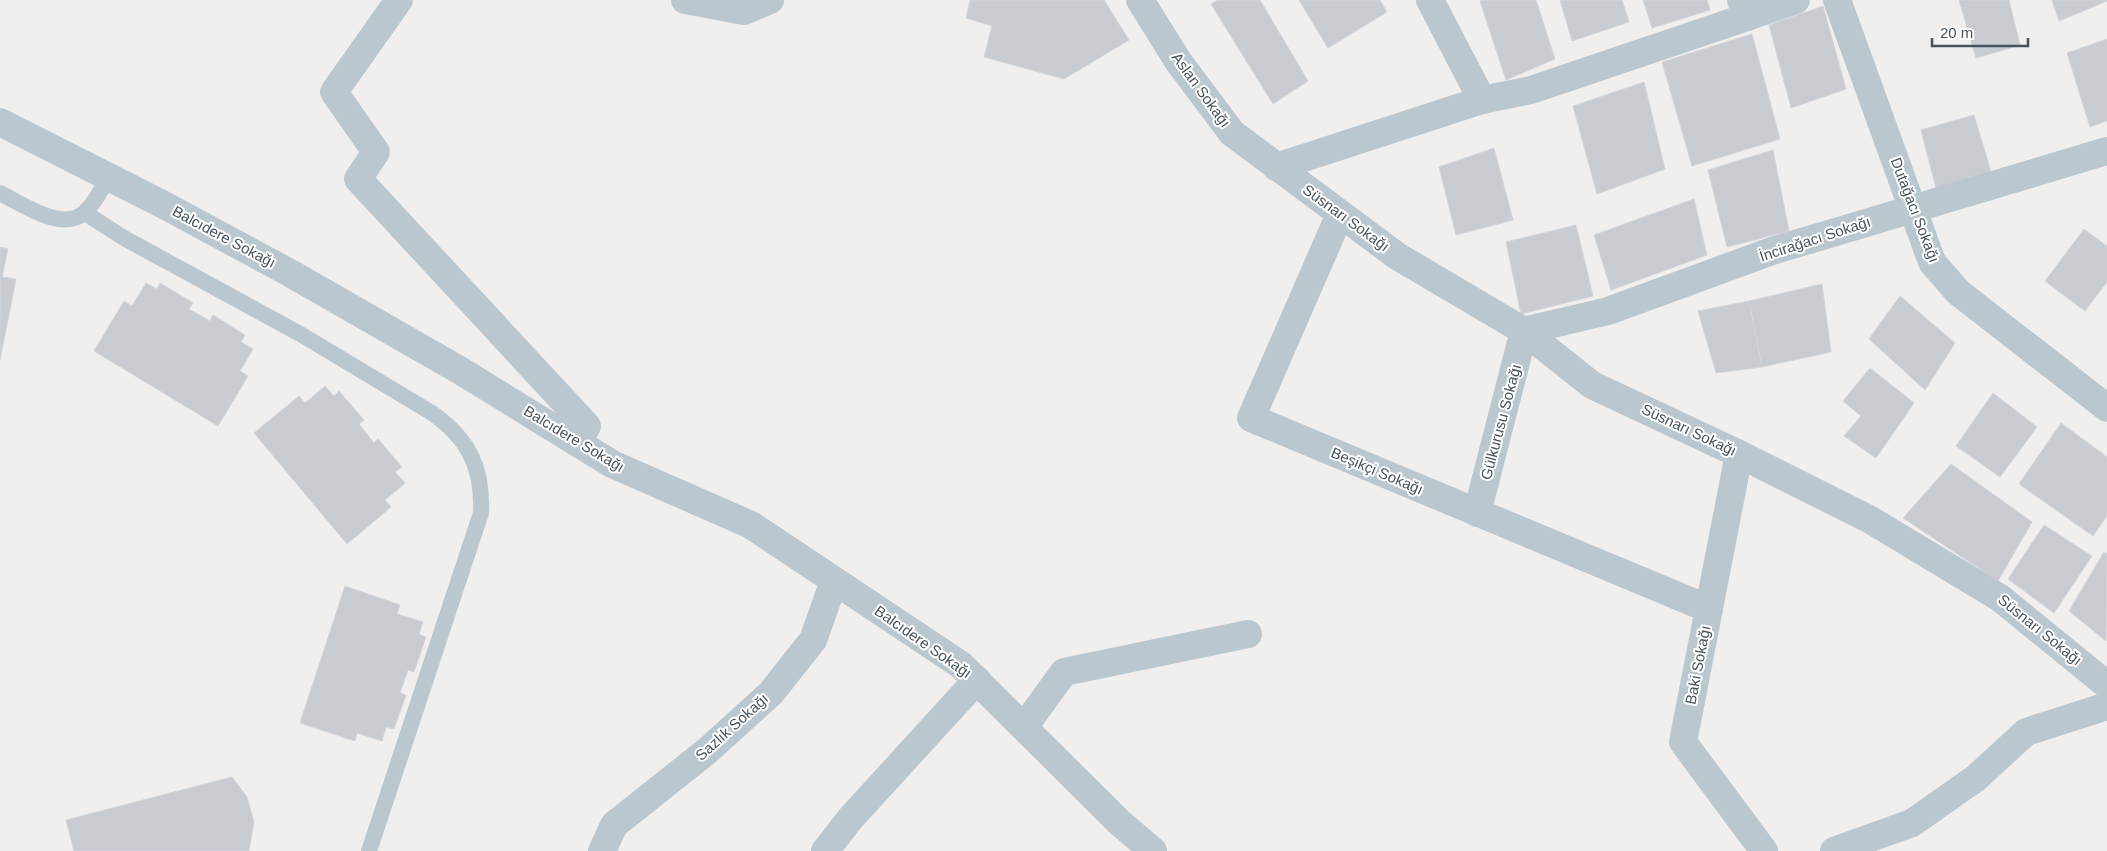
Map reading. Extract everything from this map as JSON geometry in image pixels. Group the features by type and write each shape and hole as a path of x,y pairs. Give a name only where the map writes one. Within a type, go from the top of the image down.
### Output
{"street":[{"path":"399,0 334,92 376,152 358,179 587,426 578,443"},
{"path":"685,0 744,11 770,0"},
{"name":"Aslan Sokağı","path":"1140,0 1178,61 1232,133 1276,167"},
{"path":"1430,0 1482,100"},
{"path":"1276,167 1482,100 1531,90 1744,8 1796,0"},
{"name":"Dutağacı Sokağı","path":"1837,0 1932,262 1958,292 2107,408"},
{"name":"Balcıdere Sokağı","path":"0,122 109,177 290,273 461,371 612,464 751,525 961,665 1120,823 1153,851"},
{"name":"İncirağacı Sokağı","path":"1524,331 1608,311 1772,251 2107,151"},
{"name":"Süsnarı Sokağı","path":"1276,167 1397,256 1524,331 1592,385 1740,454 1869,519 2000,598 2107,685"},
{"name":"Beşikçi Sokağı","path":"1340,214 1250,418 1709,609"},
{"name":"Gülkurusu Sokağı","path":"1477,513 1524,331"},
{"name":"Baki Sokağı","path":"1740,454 1682,742 1764,851"},
{"name":"Sazlık Sokağı","path":"602,851 614,825 707,751 771,693 813,640 834,581"},
{"path":"1024,727 1064,672 1248,634"},
{"path":"825,851 850,819 977,680"},
{"path":"1834,851 1912,823 1976,778 2026,732 2107,706"}],"lane":[{"path":"0,193 54,220 72,220 85,213 109,177"},
{"path":"85,213 124,238 302,335 432,413 461,438 471,454 479,473 482,492 482,513 369,851"}],"building":[{"path":"970,0 1104,0 1129,40 1064,79 984,57 992,26 966,18"},
{"path":"1218,0 1260,0 1308,81 1273,104 1211,4"},
{"path":"1299,0 1380,0 1387,12 1328,48"},
{"path":"1536,0 1555,59 1506,80 1480,1"},
{"path":"1560,0 1622,0 1629,22 1572,41"},
{"path":"1643,0 1707,0 1710,10 1652,28"},
{"path":"1959,0 2009,0 2020,45 1976,58"},
{"path":"2052,0 2107,0 2107,1 2059,21"},
{"path":"1823,6 1846,89 1791,108 1769,25"},
{"path":"1752,34 1780,139 1692,166 1662,62"},
{"path":"2107,39 2107,121 2090,127 2067,53"},
{"path":"1644,82 1665,169 1597,194 1573,106"},
{"path":"1974,115 1992,175 1937,192 1921,130"},
{"path":"1494,148 1513,220 1456,235 1439,167"},
{"path":"1773,150 1789,231 1727,247 1708,170"},
{"path":"1694,199 1707,255 1611,290 1594,235"},
{"path":"1576,225 1593,296 1521,314 1506,242"},
{"path":"2084,229 2107,246 2107,282 2085,311 2045,281"},
{"path":"0,247 8,249 2,277 16,279 0,360"},
{"path":"146,283 157,289 160,283 193,303 189,309 210,321 213,315 245,335 241,342 253,349 240,371 248,376 218,426 94,351 124,301 132,306"},
{"path":"1822,284 1831,352 1762,367 1749,301"},
{"path":"1900,296 1955,343 1925,390 1869,339"},
{"path":"1749,301 1762,367 1716,373 1698,311"},
{"path":"1870,368 1914,403 1876,458 1844,436 1861,416 1843,401"},
{"path":"325,386 334,396 339,391 364,420 359,424 374,443 378,439 402,467 395,472 405,483 385,500 391,507 347,544 254,433 299,396 305,403"},
{"path":"1993,393 2037,427 2000,477 1956,446"},
{"path":"2061,423 2107,457 2107,516 2093,536 2019,484"},
{"path":"1951,464 2032,522 1998,581 1903,518"},
{"path":"2044,525 2092,556 2054,613 2008,579"},
{"path":"2104,552 2107,554 2106,641 2069,611"},
{"path":"345,586 400,605 397,614 423,622 419,634 426,637 414,672 408,670 400,693 406,695 394,729 386,727 382,741 357,733 355,741 300,723"},
{"path":"232,777 247,797 254,822 249,851 74,851 66,820"}]}
